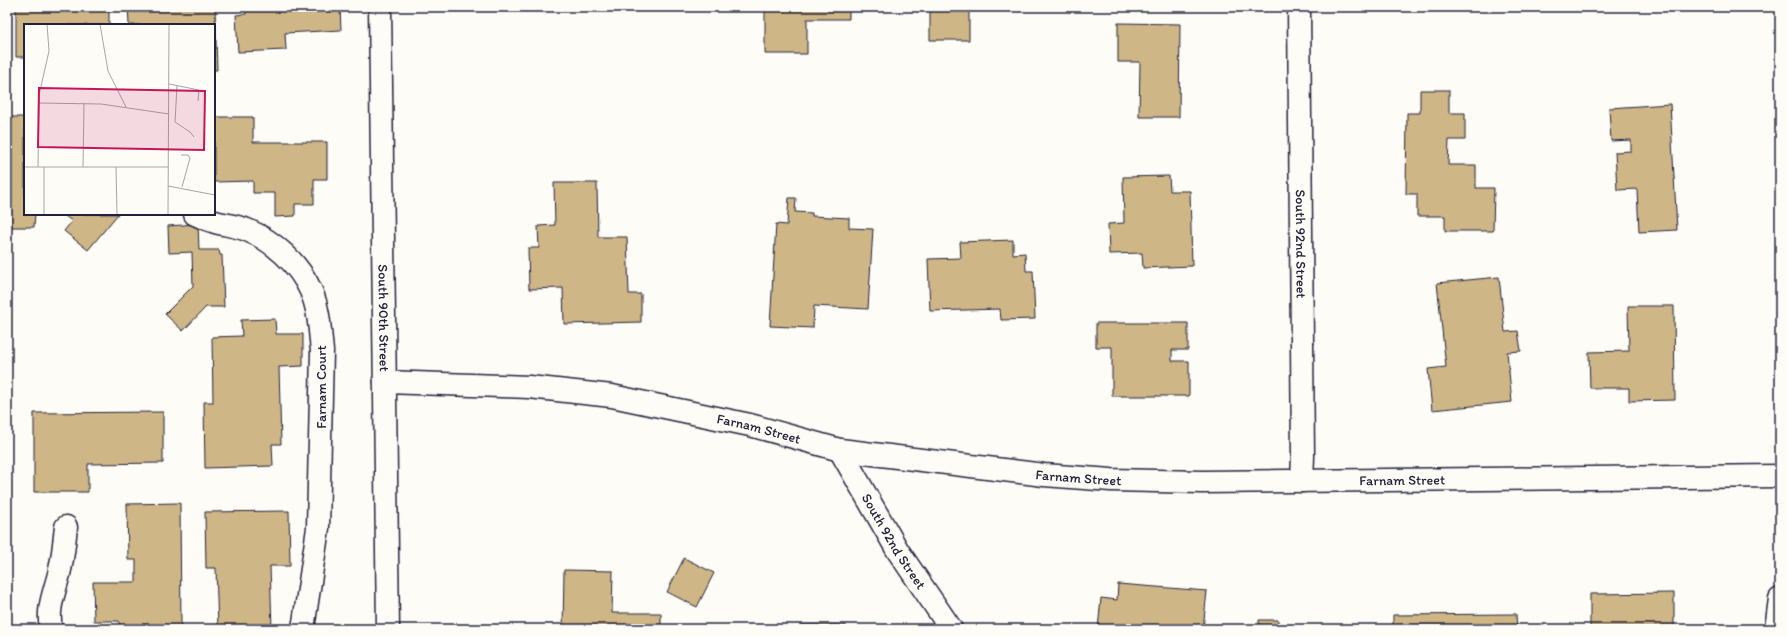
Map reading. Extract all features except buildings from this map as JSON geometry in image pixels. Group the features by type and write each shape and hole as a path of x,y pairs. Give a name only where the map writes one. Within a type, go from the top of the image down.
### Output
{"street":[{"name":"South 90th Street","path":"380,7 388,629"},
{"name":"South 92nd Street","path":"1299,7 1302,482"},
{"name":"Farnam Court","path":"198,215 216,222 233,225 266,240 284,254 301,272 312,292 320,330 322,351 319,512 316,551 303,629"},
{"name":"Farnam Street","path":"386,382 529,387 612,396 750,425 840,450 942,464 1096,479 1202,482 1302,482 1780,476"},
{"name":"South 92nd Street","path":"840,450 898,551 951,629"},
{"path":"51,629 49,617 50,603 59,574 66,527"},
{"path":"1776,629 1780,599"}]}
